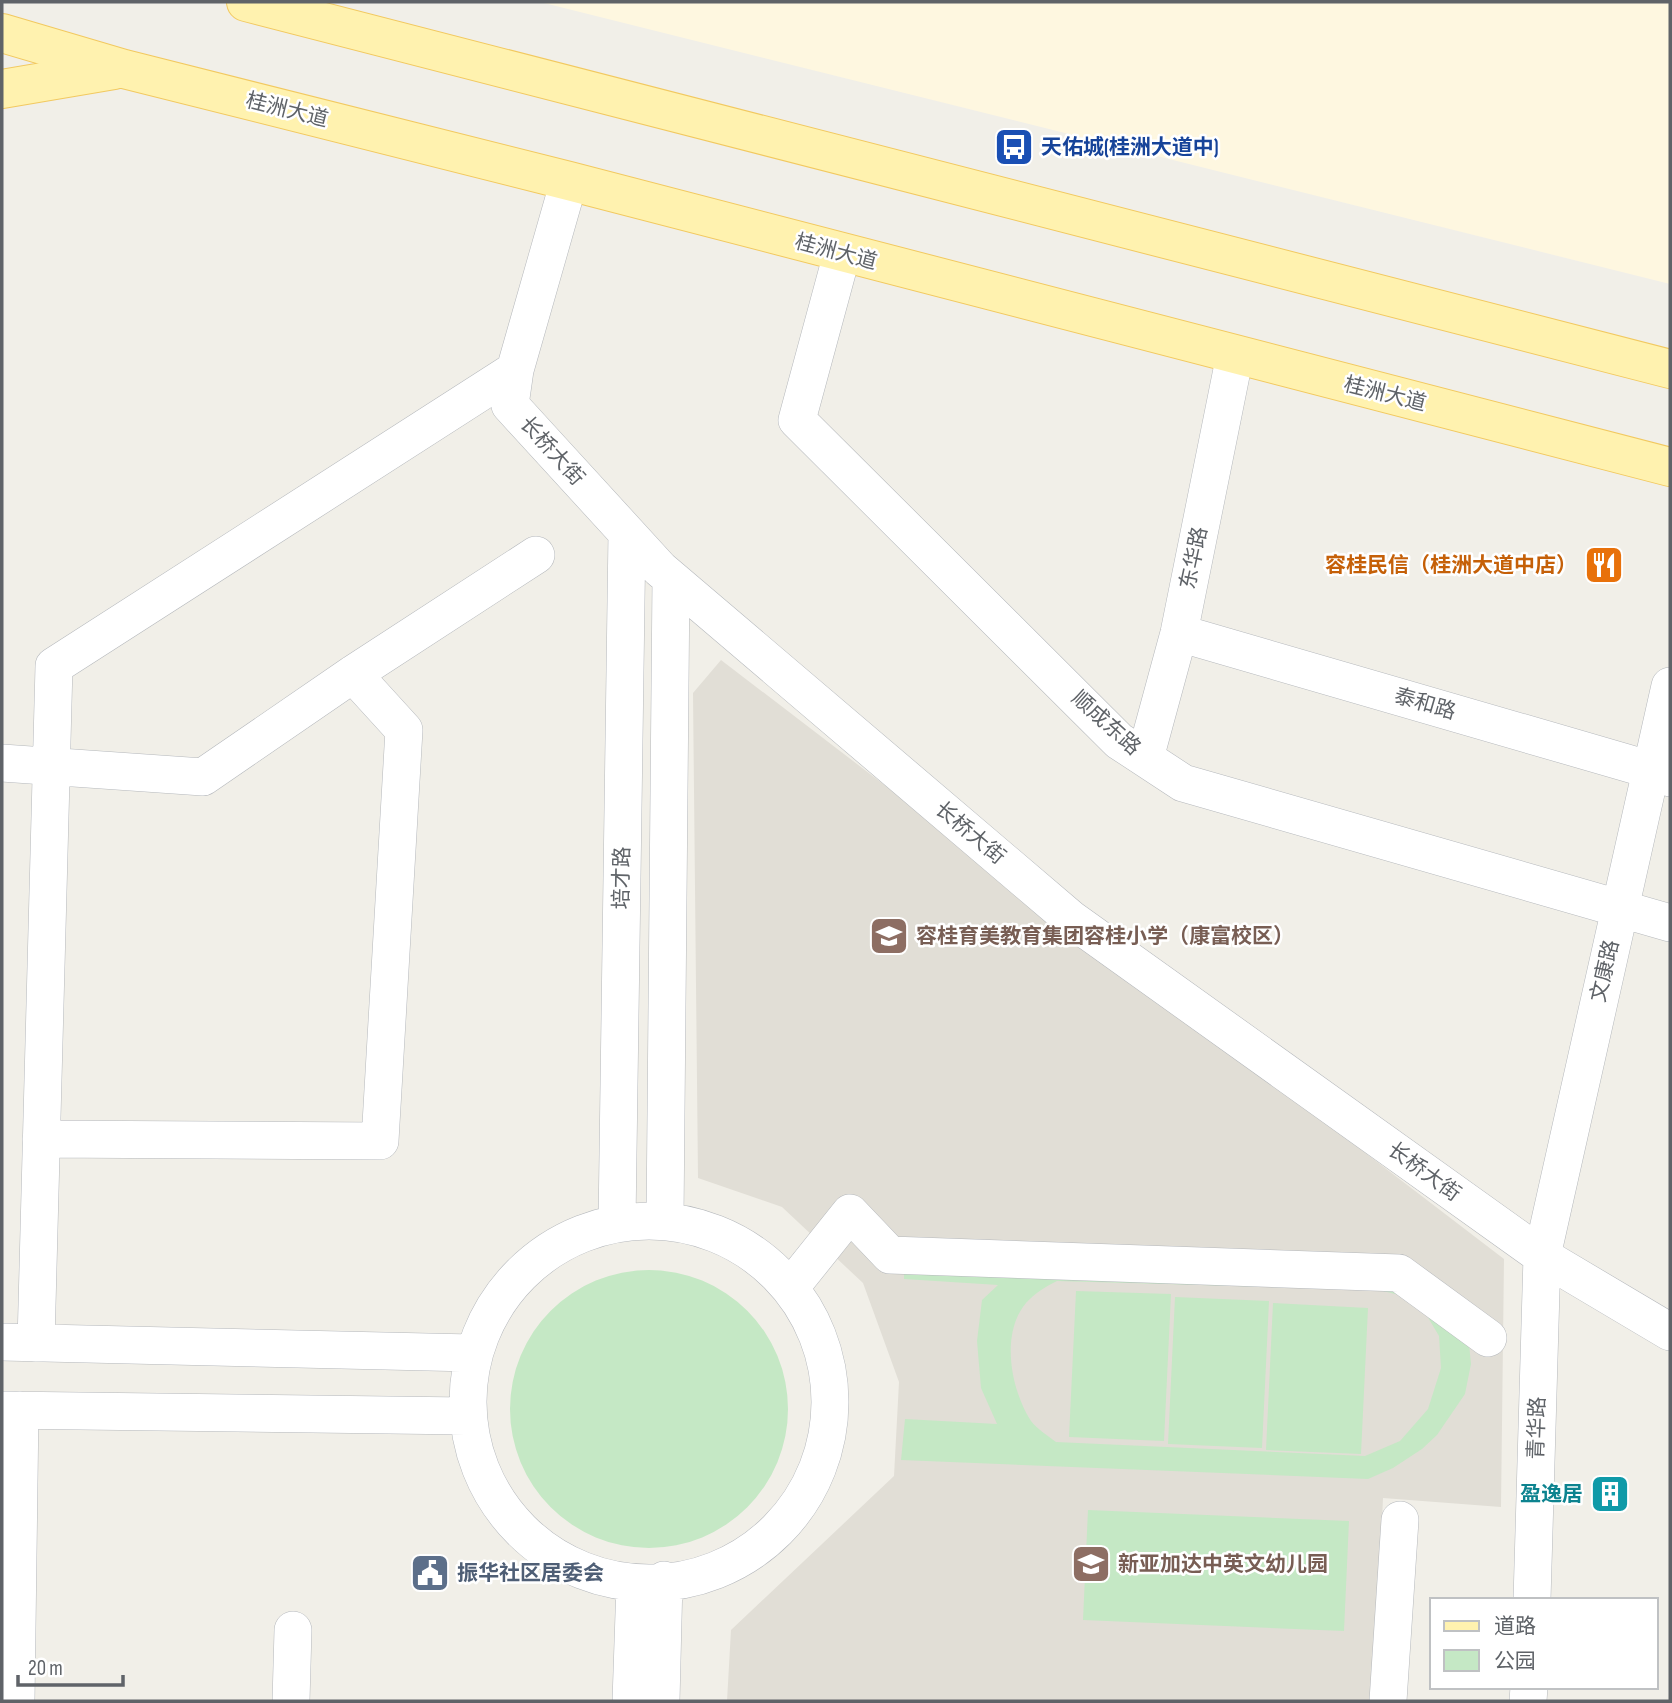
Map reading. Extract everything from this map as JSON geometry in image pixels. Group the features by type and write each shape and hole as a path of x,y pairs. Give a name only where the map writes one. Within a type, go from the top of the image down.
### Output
{"main road":[{"path":"246,2 1670,369"},
{"path":"303,2 383,37"},
{"name":"桂洲大道","path":"2,33 124,69 569,181 1670,467"},
{"path":"2,89 124,69"}],"street":[{"name":"长桥大街","path":"569,181 515,370 510,405 671,579 1071,919 1542,1256 1670,1332"},
{"name":"顺成东路","path":"842,254 797,420 1119,741 1183,783 1670,923"},
{"name":"东华路","path":"1146,758 1179,633 1235,355"},
{"path":"472,1353 19,1343 41,1139 54,666 515,370"},
{"name":"培才路","path":"617,1223 627,533"},
{"path":"2,763 203,777 353,674 536,555"},
{"path":"665,1220 671,579"},
{"name":"泰和路","path":"1179,633 1660,774"},
{"path":"41,1139 380,1141 404,730 353,674"},
{"name":"文康路","path":"1542,1256 1619,909 1660,774 1670,686"},
{"path":"790,1288 850,1213 890,1255 1399,1273 1488,1338"},
{"path":"665,1220 726,1236 778,1272 815,1324 832,1384 826,1448 800,1505 755,1550 698,1577 650,1582 584,1573 539,1548 502,1511 477,1466 466,1416 472,1353 499,1296 544,1251 617,1223 665,1220"},
{"name":"青华路","path":"1532,1598 1542,1256"},
{"path":"16,1701 11,1410 466,1416"},
{"path":"1388,1701 1399,1520"},
{"path":"631,1701 650,1582"},
{"path":"650,1582 661,1701"},
{"path":"291,1701 293,1630"}],"shaded area":[{"path":"540,2 1670,2 1670,284"},
{"name":"容桂育美教育集团容桂小学（康富校区）","path":"721,660 1504,1259 1501,1507 1383,1498 1374,1701 727,1701 731,1630 894,1476 899,1382 863,1283 782,1207 698,1178 693,693"}],"green space":[{"path":"905,1239 1402,1259 1468,1333 1471,1364 1465,1394 1437,1435 1422,1449 1393,1468 1368,1479 901,1460 905,1419 997,1424 981,1388 977,1341 982,1300 998,1285 904,1279","holes":["1057,1281 1379,1290 1399,1295 1423,1309 1439,1336 1441,1368 1428,1409 1400,1441 1365,1456 1056,1442 1031,1421 1018,1394 1011,1362 1013,1330 1026,1303"]},
{"path":"663,1270 715,1286 737,1301 757,1321 778,1356 786,1382 786,1436 772,1475 757,1497 737,1517 715,1532 676,1546 635,1548 583,1532 561,1517 541,1497 526,1475 512,1436 510,1395 526,1343 541,1321 561,1301 583,1286 622,1272"},
{"path":"1076,1291 1171,1294 1164,1441 1069,1437"},
{"path":"1175,1297 1269,1301 1262,1448 1168,1444"},
{"path":"1273,1303 1368,1308 1361,1454 1266,1450"},
{"path":"1088,1510 1349,1521 1344,1631 1083,1620"}],"place":[{"name":"天佑城(桂洲大道中)","path":"1014,147"},
{"name":"容桂民信（桂洲大道中店）","path":"1604,565"},
{"name":"容桂育美教育集团容桂小学（康富校区）","path":"889,936"},
{"name":"盈逸居","path":"1610,1494"},
{"name":"新亚加达中英文幼儿园","path":"1091,1564"},
{"name":"振华社区居委会","path":"430,1573"}]}
